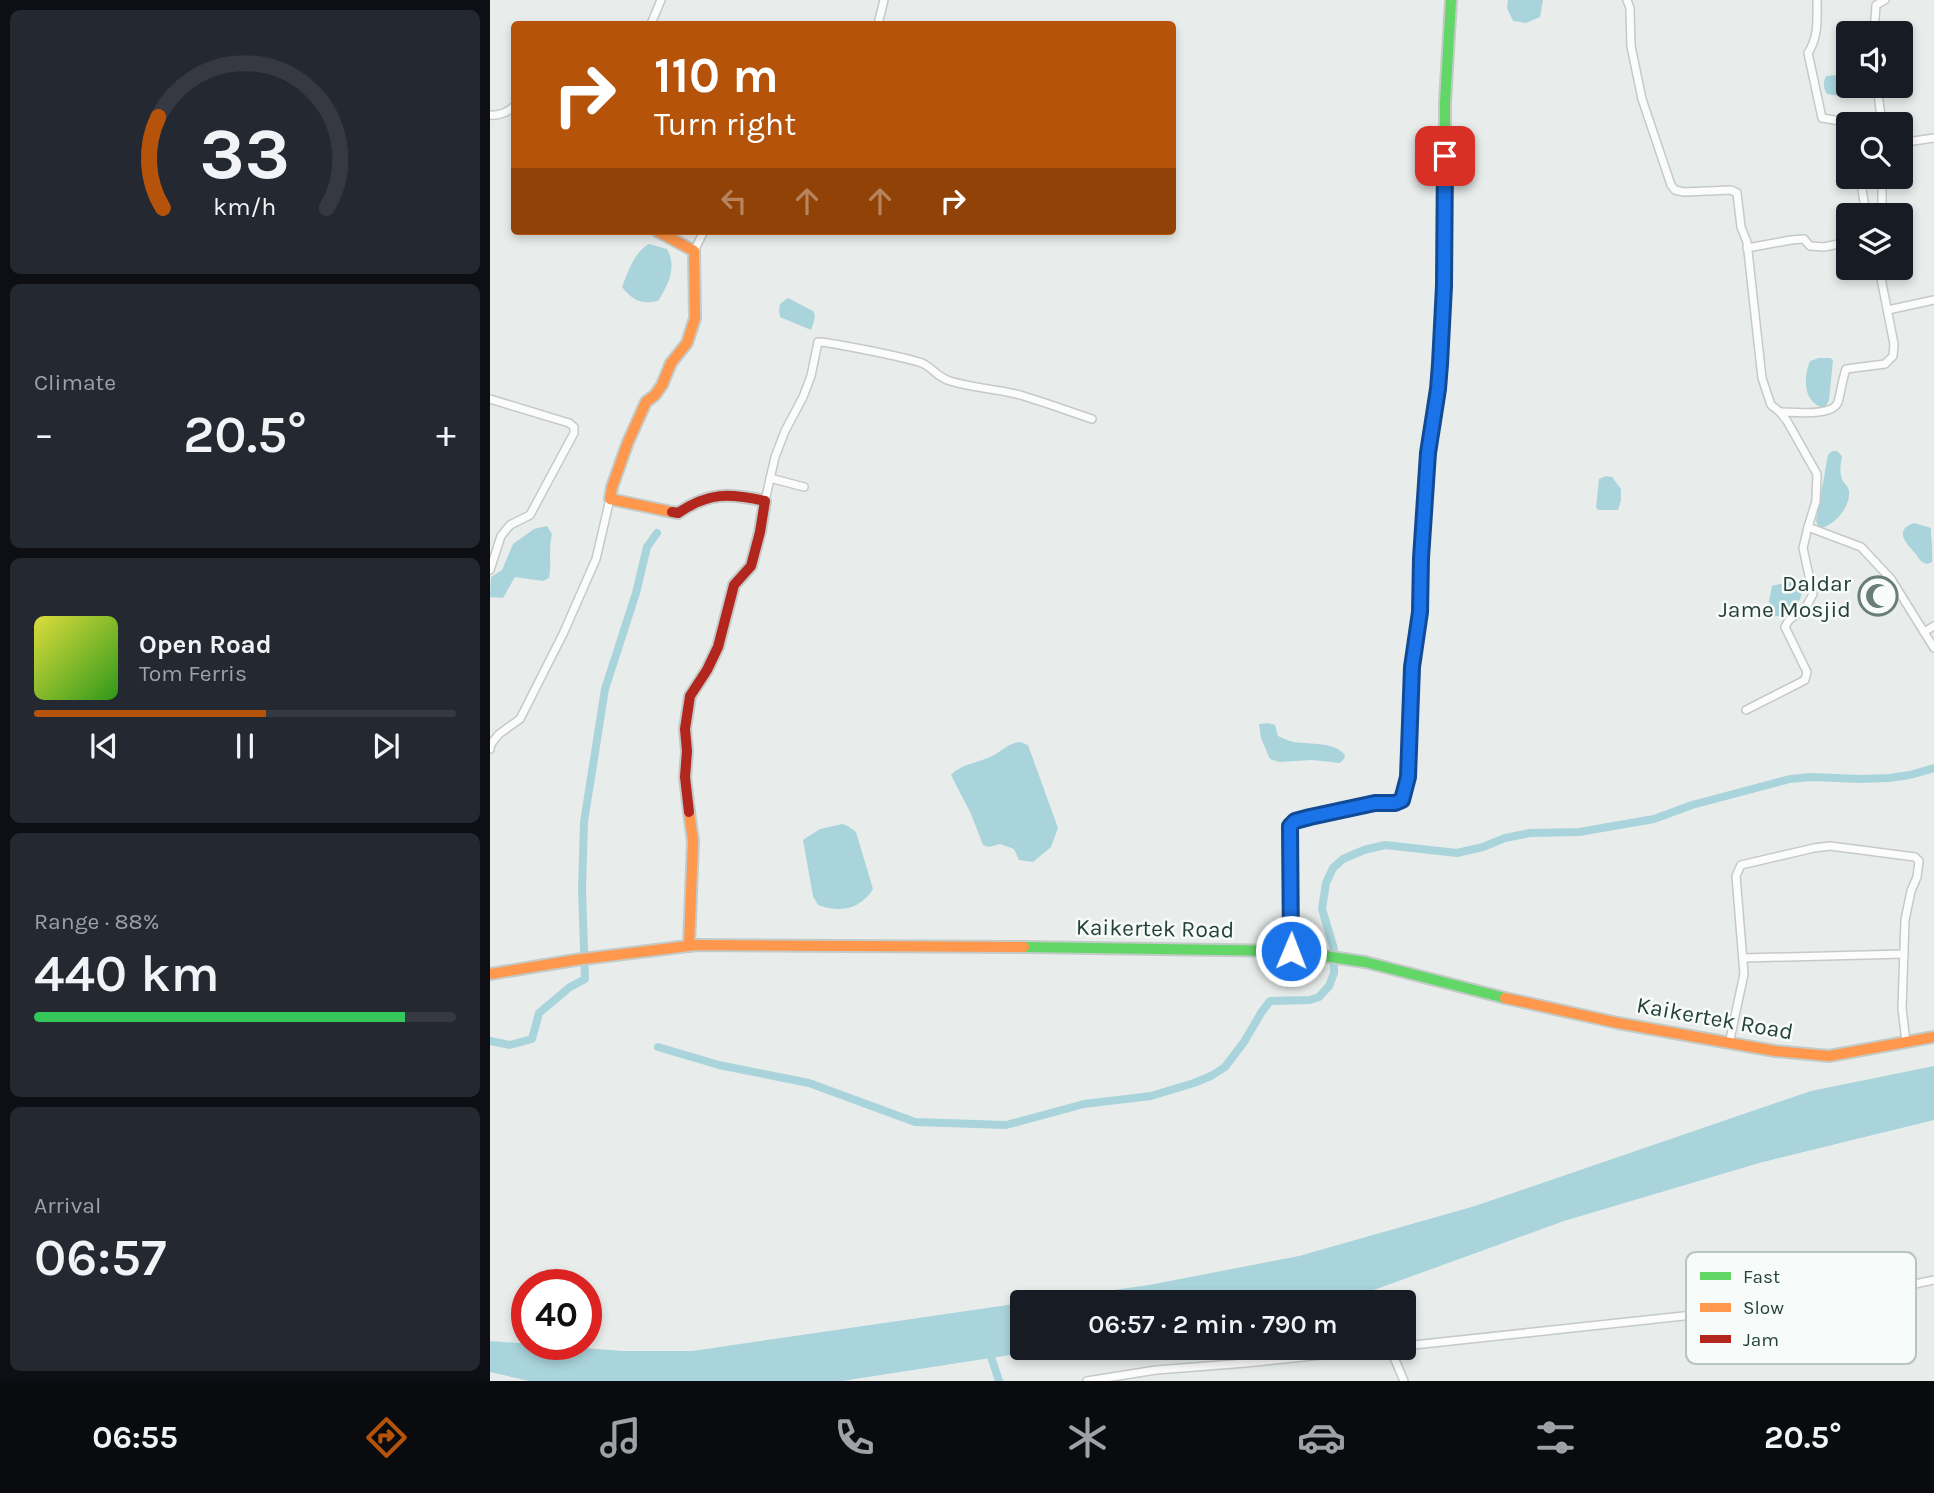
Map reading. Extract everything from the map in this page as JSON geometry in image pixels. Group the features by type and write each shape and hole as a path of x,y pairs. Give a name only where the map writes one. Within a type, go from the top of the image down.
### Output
{"street":[{"path":"652,21 661,0"},
{"path":"879,21 884,0"},
{"path":"1291,951 1290,826 1295,821 1310,817 1375,803 1395,803 1402,800 1408,777 1412,667 1420,612 1428,453 1438,389 1444,299 1445,103 1451,0"},
{"path":"1627,0 1630,8 1631,46 1642,99 1671,186 1684,192 1731,190 1737,193 1747,248 1762,378 1772,405 1780,412 1817,474 1816,501 1803,548 1813,594 1806,607 1789,620 1785,627 1807,672 1805,680 1746,710"},
{"path":"1817,0 1816,35 1808,53 1822,118 1836,120"},
{"path":"1874,21 1876,5 1885,0"},
{"path":"490,115 496,116 511,110"},
{"path":"1913,141 1934,138"},
{"path":"664,235 694,251"},
{"path":"490,749 499,734 520,719 563,634 596,559 620,462 646,402 655,395 671,363 687,343 695,318 694,251 703,235"},
{"path":"1747,248 1804,239 1810,246 1836,244"},
{"path":"1780,412 1831,411 1837,405 1846,369 1885,364 1893,356 1894,344 1882,280"},
{"path":"1888,310 1934,300"},
{"path":"689,946 693,852 685,777 685,729 690,696 718,647 734,585 751,566 780,444 811,376 818,342 922,362 939,377 1018,395 1092,419"},
{"path":"490,399 569,423 574,427 574,433 530,515 510,525 500,536 490,570"},
{"path":"770,478 804,487"},
{"path":"610,499 678,513 694,502 724,494 765,501"},
{"path":"1808,527 1861,547 1891,579 1934,648"},
{"path":"1924,632 1934,626"},
{"path":"1730,1044 1744,974 1736,876 1739,867 1741,864 1784,854 1830,846 1918,858 1919,867 1910,891 1905,920 1902,1008 1906,1042"},
{"name":"Kaikertek Road","path":"490,974 689,946 834,945 1291,951 1365,962 1528,1004 1776,1051 1829,1056 1934,1037"},
{"path":"1743,958 1904,954"},
{"path":"1916,1284 1934,1280"},
{"path":"1416,1345 1686,1316"},
{"path":"1087,1381 1156,1370 1275,1360"},
{"path":"1394,1360 1404,1381"}],"water":[{"path":"1508,0 1543,0 1540,17 1526,23 1513,21 1507,8"},
{"path":"1836,75 1836,95 1827,94 1824,85 1826,76"},
{"path":"649,244 667,249 671,269 668,282 658,301 642,302 622,287 635,257"},
{"path":"788,298 813,311 815,318 811,330 780,317 780,304"},
{"path":"1819,358 1833,360 1829,400 1825,408 1812,401 1806,382 1810,361"},
{"path":"1837,451 1842,456 1840,467 1842,479 1849,489 1848,499 1840,515 1822,528 1816,521 1828,455"},
{"path":"1612,477 1621,489 1618,510 1596,508 1599,479"},
{"path":"1914,523 1931,528 1932,562 1927,564 1920,560 1903,536 1904,529"},
{"path":"547,526 552,534 549,578 543,581 515,577 503,598 490,597 491,577 502,570 513,544 534,529"},
{"path":"1796,582 1802,586 1798,603 1784,615 1772,616 1769,601 1772,586"},
{"path":"1259,724 1275,725 1278,736 1294,742 1334,747 1345,755 1344,759 1340,763 1312,760 1279,762 1270,759 1261,738"},
{"path":"1020,742 1028,745 1058,828 1051,847 1033,862 1019,860 1014,849 1000,844 989,847 983,845 951,775 960,768 989,758 1009,745"},
{"path":"842,824 856,832 873,889 855,905 834,909 818,905 813,896 803,840 820,829"},
{"path":"1934,1066 1934,1120 1759,1163 1564,1221 1374,1290 1114,1290 1299,1256 1475,1206 1811,1091"},
{"path":"1010,1305 1010,1355 842,1381 529,1381 490,1372 490,1341 511,1343 511,1360 602,1360 602,1349 692,1351"}],"waterway":[{"path":"490,1041 510,1045 532,1039 539,1013 570,987 585,979 582,889 584,822 605,689 636,593 647,547 657,533"},
{"path":"658,1047 719,1065 809,1083 915,1122 1006,1125 1084,1104 1151,1096 1194,1083 1225,1067 1270,1001 1310,1000 1319,997 1329,986 1334,973 1334,949 1322,909 1326,883 1333,868 1343,859 1364,850 1385,845 1457,853 1530,833 1579,832 1654,819 1692,805 1790,779 1889,778 1934,768"},
{"path":"989,1350 999,1381"}],"traffic: fast":[{"path":"1423,529 1428,453 1438,389 1445,286 1445,103 1451,0"},
{"path":"1024,947 1291,951 1365,962 1505,998"}],"traffic: slow":[{"path":"664,235 694,251 695,318 687,343 671,363 662,385 646,402 628,442 610,499 672,512"},
{"path":"1291,951 1290,826 1305,818 1330,812 1402,800 1408,777 1412,667 1420,612 1423,529"},
{"path":"689,812 693,841 689,946"},
{"path":"490,974 696,945 1024,947"},
{"path":"1505,998 1618,1023 1775,1051 1829,1056 1934,1037"}],"traffic: jam":[{"path":"672,512 678,513 700,501 720,496 765,501 751,566 734,585 718,647 690,696 685,729 685,777 689,812"}],"place":[{"name":"Daldar Jame Mosjid","path":"1878,596"}],"route":[{"path":"1291,951 1290,826 1295,821 1310,817 1375,803 1395,803 1402,800 1408,777 1409,714 1420,612 1428,453 1438,389 1444,286 1445,156"}]}
